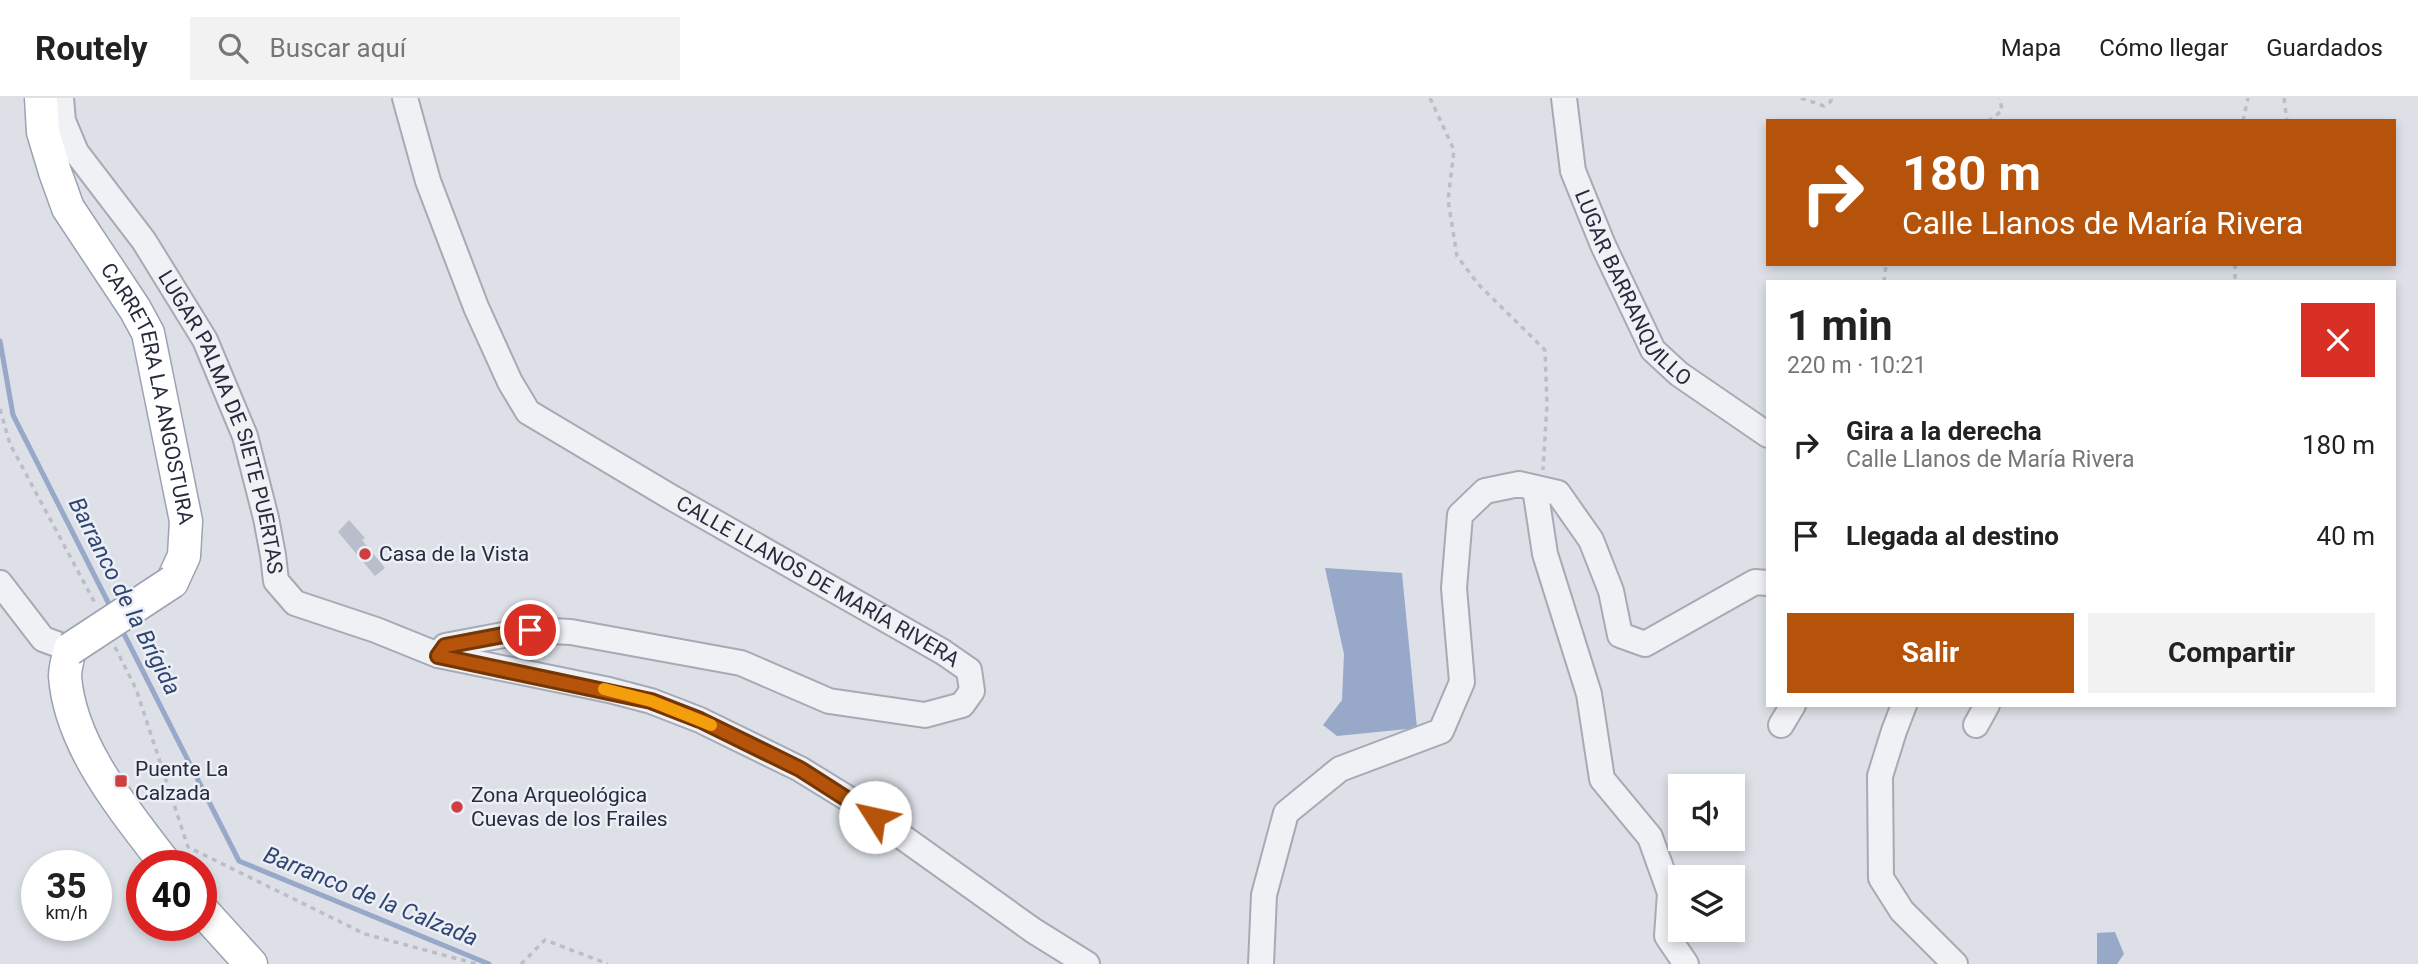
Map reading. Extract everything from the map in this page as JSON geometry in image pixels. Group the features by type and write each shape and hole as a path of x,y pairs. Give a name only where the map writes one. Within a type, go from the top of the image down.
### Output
{"main road":[{"name":"CARRETERA LA ANGOSTURA","path":"41,98 43,132 68,208 148,333 186,521 184,556 172,582 70,649"},
{"path":"70,649 65,675 73,713 86,749 111,792 155,850"},
{"path":"217,927 251,964"}],"street":[{"name":"LUGAR PALMA DE SIETE PUERTAS","path":"61,98 63,121 76,152 144,241 205,340 245,436 266,518 276,581 295,603 376,630 438,656 609,690 651,701 700,720 800,769 852,800 1034,931 1087,964"},
{"name":"CALLE LLANOS DE MARÍA RIVERA","path":"405,98 428,181 476,307 510,382 528,412 943,652 969,670 972,691 962,705 925,715 829,701 741,663 571,632 530,630 445,646 438,656"},
{"name":"LUGAR BARRANQUILLO","path":"1564,98 1573,171 1603,245 1653,350 1679,374 1766,434"},
{"path":"1261,964 1264,895 1286,813 1339,769 1441,731 1462,682 1454,588 1460,515 1485,491 1519,484 1558,493 1591,540 1611,591 1620,635 1645,643 1755,582 1766,583"},
{"path":"1539,489 1545,554 1589,694 1602,779 1650,837 1670,893 1667,936 1686,964"},
{"path":"0,583 43,639 70,649"},
{"path":"1903,707 1880,776 1881,878 1902,911 1955,964"}],"path":[{"path":"1430,98 1454,150 1448,200 1457,256 1478,284 1545,350 1547,384 1539,489"},
{"path":"1801,98 1824,106 1831,98"},
{"path":"1991,119 2002,111 2000,98"},
{"path":"2243,119 2248,98"},
{"path":"2284,98 2287,119"},
{"path":"0,409 10,444 100,615"},
{"path":"112,639 136,689 188,847 365,934 477,964"},
{"path":"521,964 545,940 608,964"}],"water":[{"path":"1325,568 1402,573 1417,728 1337,736 1323,725 1342,700 1344,654"},
{"path":"2115,932 2124,954 2117,964 2097,964 2097,933"}],"building":[{"name":"Casa de la Vista","path":"349,520 385,568 375,576 338,532"}],"waterway":[{"name":"Barranco de la Brígida","path":"0,341 13,415 112,610"},
{"name":"Barranco de la Calzada","path":"121,628 239,861 489,964"}],"slow traffic":[{"path":"604,689 651,701 711,725"}],"place":[{"name":"Casa de la Vista","path":"365,554"},
{"name":"Puente La Calzada","path":"121,781"},
{"name":"Zona Arqueológica Cuevas de los Frailes","path":"457,807"}],"route":[{"path":"530,630 445,646 438,656 651,701 700,720 800,769 875,817"}]}
